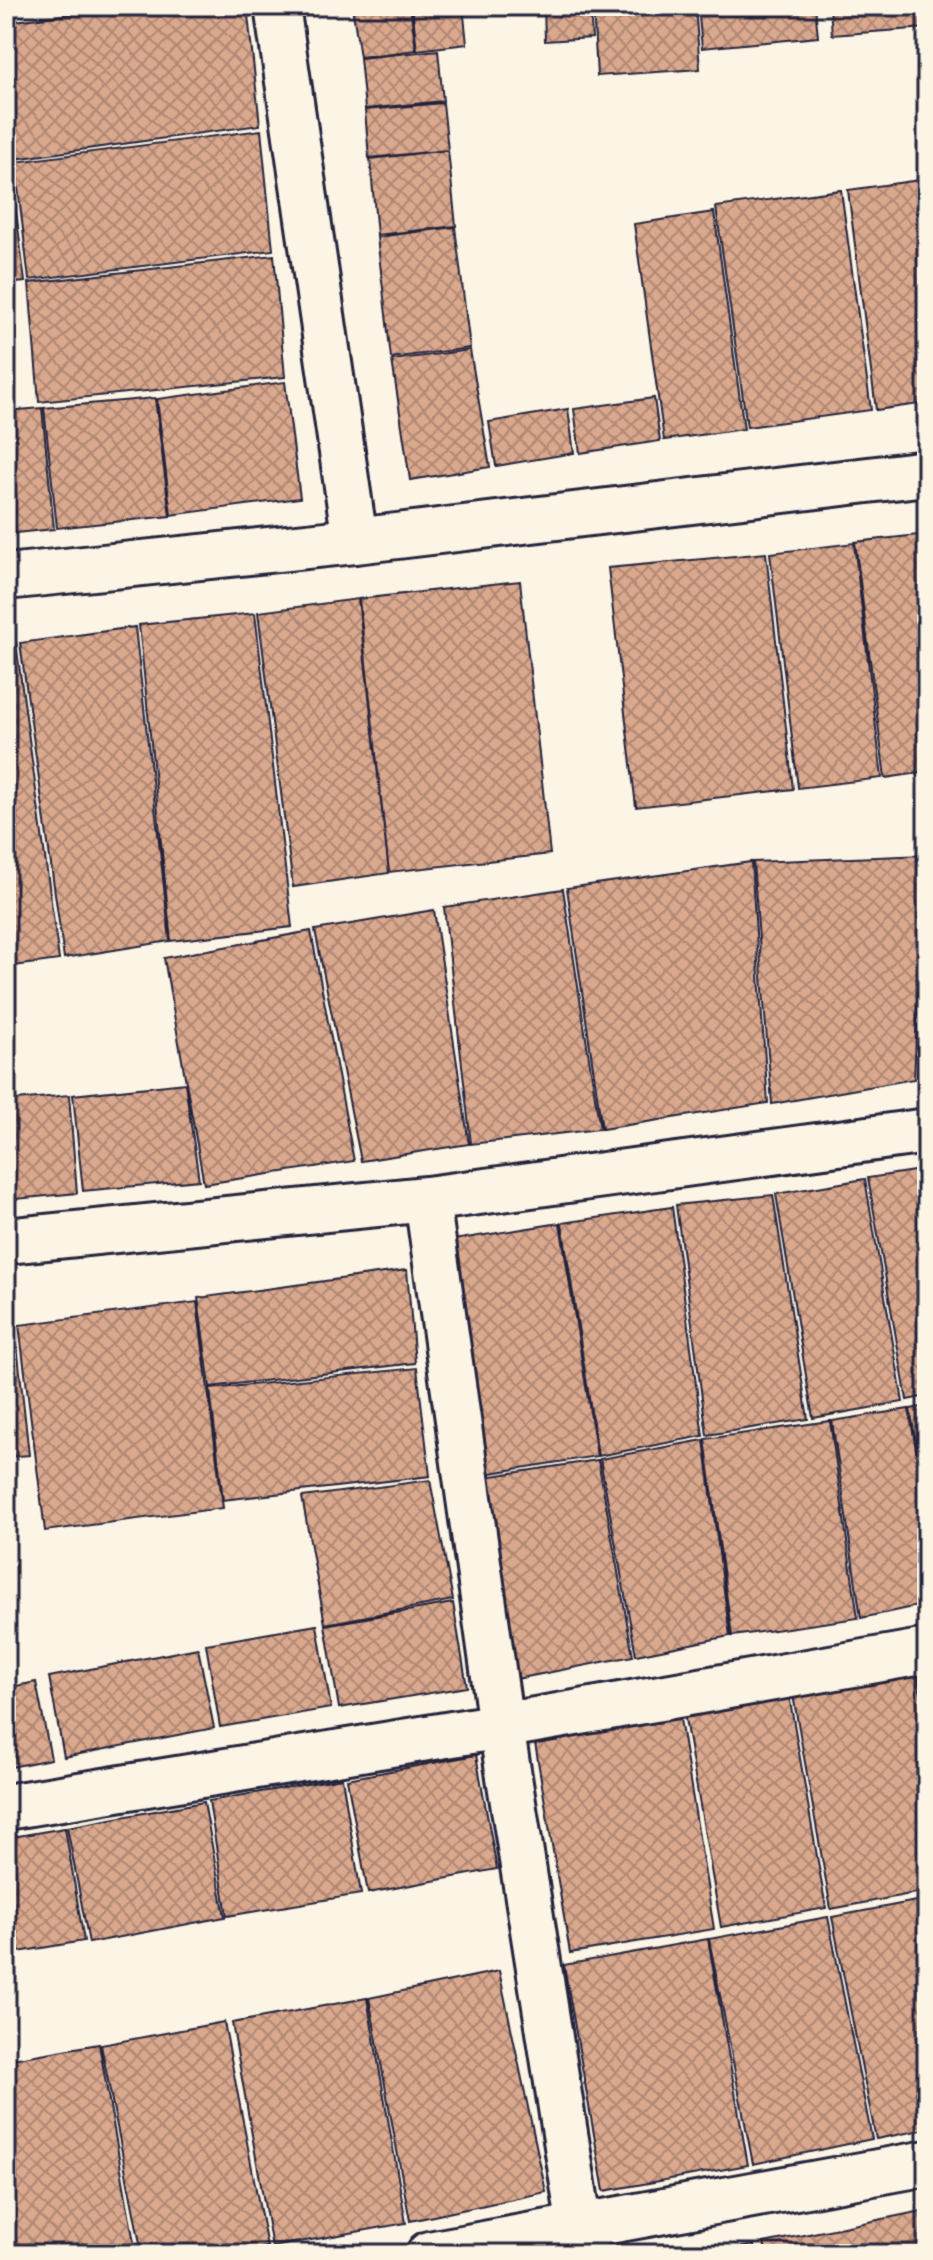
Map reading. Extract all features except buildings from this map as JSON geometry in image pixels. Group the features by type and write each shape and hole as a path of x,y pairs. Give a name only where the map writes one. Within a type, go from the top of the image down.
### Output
{"street":[{"path":"277,6 355,541"},
{"path":"6,577 355,541 927,473"},
{"path":"6,1241 427,1199 927,1131"},
{"path":"427,1199 501,1726 582,2241"},
{"path":"6,1807 501,1726 927,1651"},
{"path":"429,2254 582,2241 927,2163"}]}
